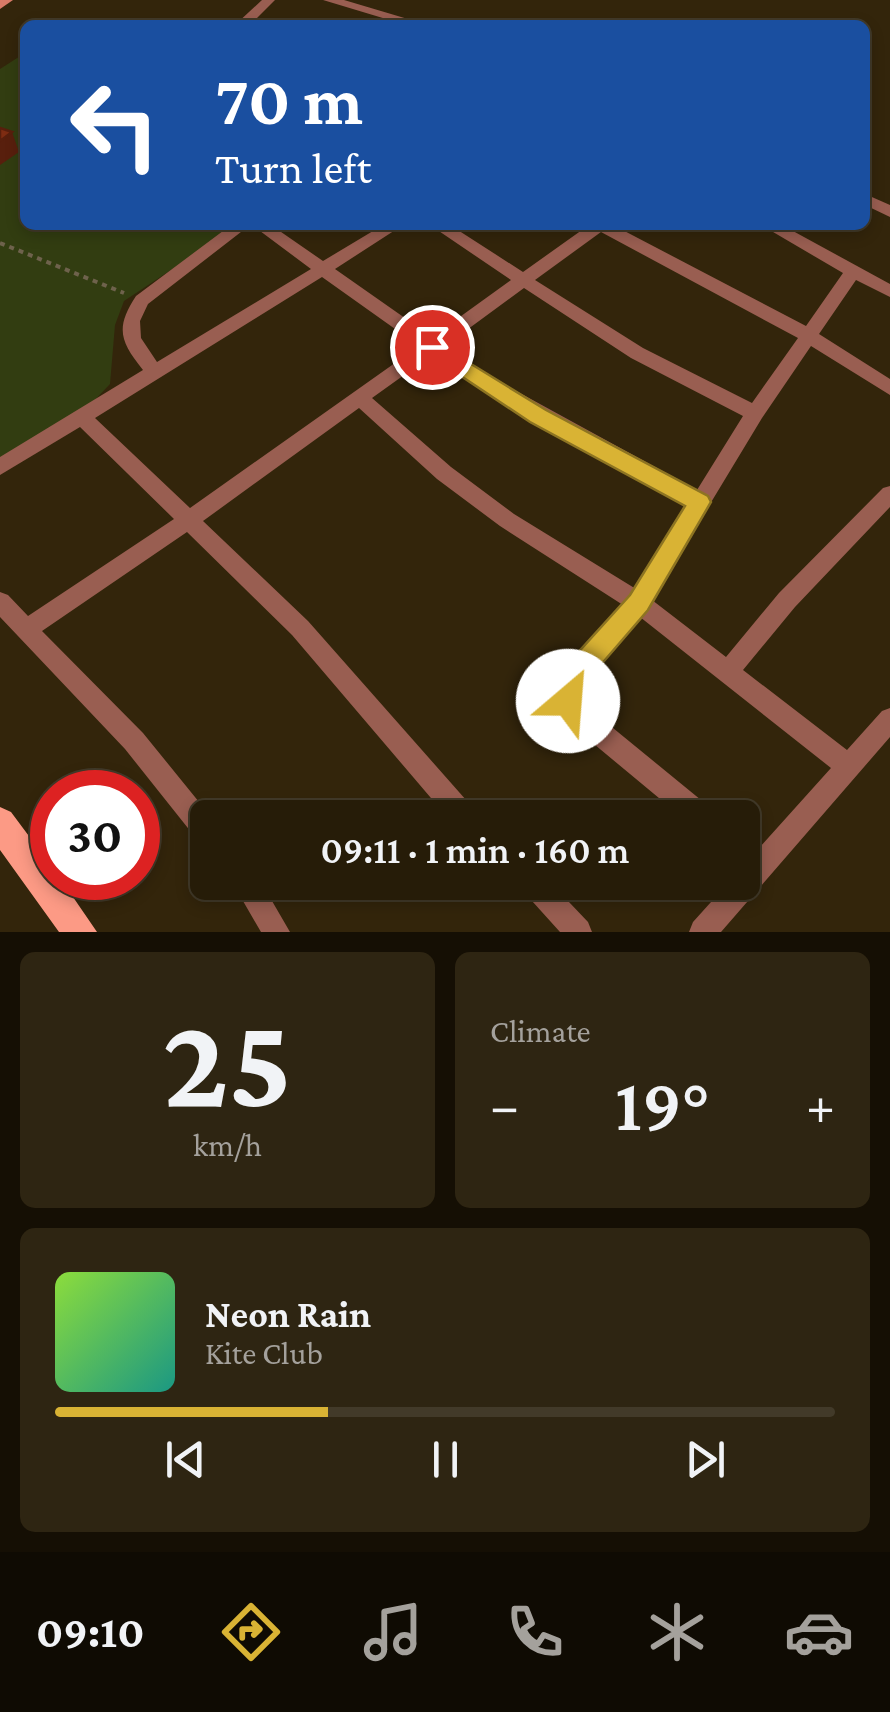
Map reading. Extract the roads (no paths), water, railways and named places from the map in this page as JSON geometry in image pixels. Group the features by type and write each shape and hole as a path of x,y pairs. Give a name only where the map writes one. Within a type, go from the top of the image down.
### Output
{"main road":[{"path":"0,823 80,932"}],"street":[{"path":"0,5 7,0"},
{"path":"247,20 269,0"},
{"path":"329,0 384,20"},
{"path":"155,372 130,341 127,328 142,300 235,230"},
{"path":"267,230 432,347 538,416 700,502"},
{"path":"0,467 387,230"},
{"path":"446,230 637,353 755,413"},
{"path":"26,630 187,521 593,230"},
{"path":"609,230 809,336 890,388"},
{"path":"778,230 890,291"},
{"path":"681,800 574,712 568,701 574,676 639,602 755,413 854,272"},
{"path":"360,398 444,473 506,520 639,602 848,766"},
{"path":"82,417 344,674 448,800"},
{"path":"729,670 787,600 890,494"},
{"path":"0,602 134,741 190,811"},
{"path":"760,849 848,766 890,719"},
{"path":"256,900 276,932"},
{"path":"549,900 578,932"},
{"path":"703,932 724,900"}]}
